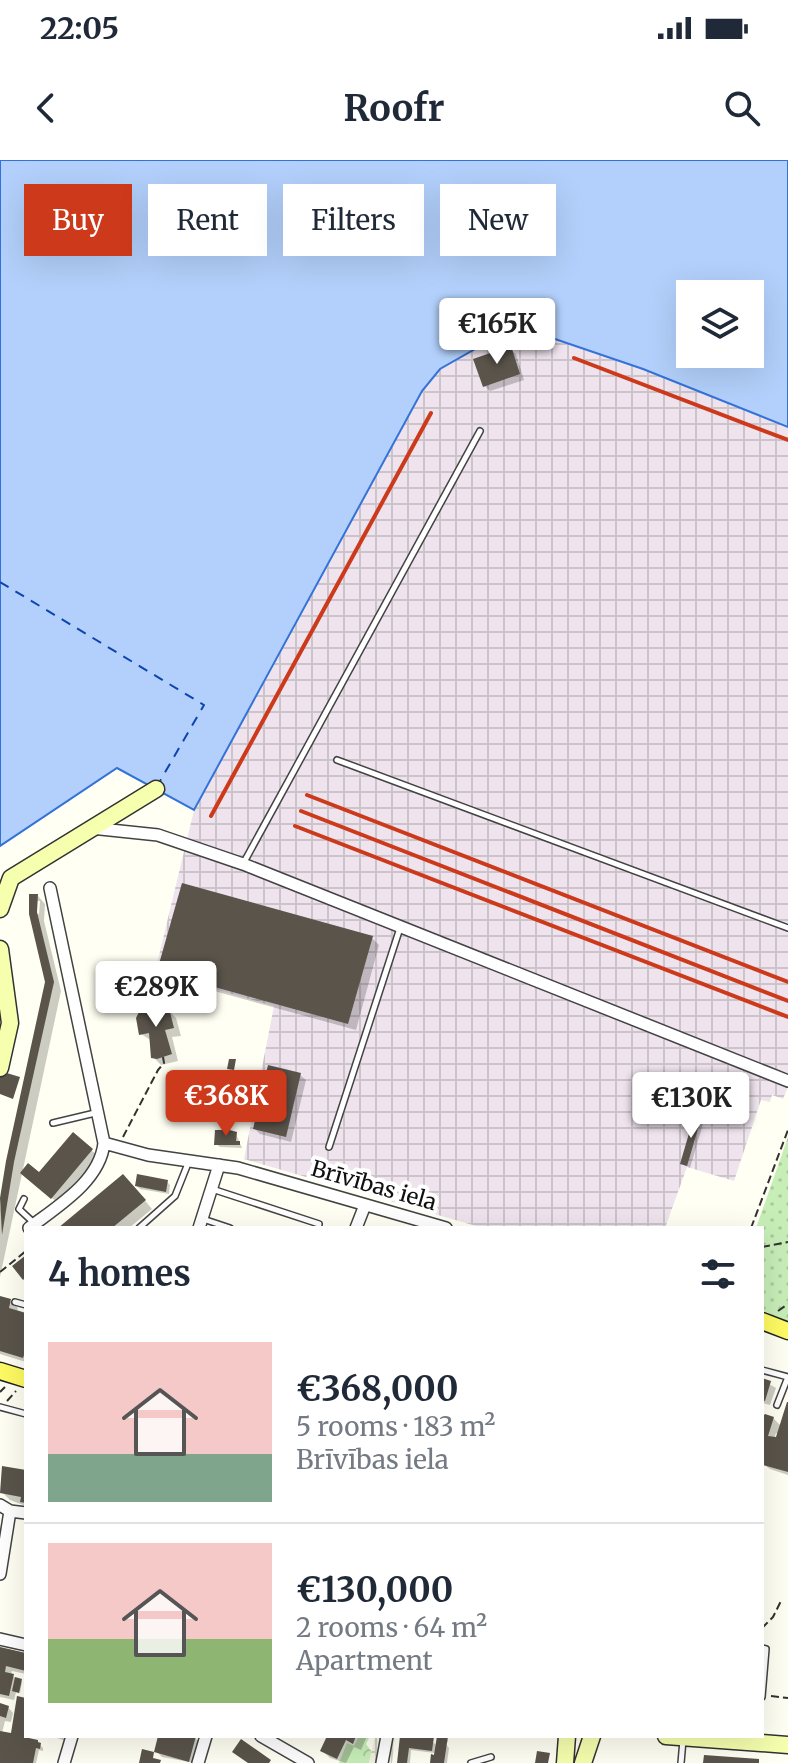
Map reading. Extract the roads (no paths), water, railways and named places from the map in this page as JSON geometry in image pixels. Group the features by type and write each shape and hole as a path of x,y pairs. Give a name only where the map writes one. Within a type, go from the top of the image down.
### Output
{"main road":[{"path":"764,1322 788,1331"},
{"path":"0,1371 24,1378"}],"street":[{"path":"0,909 11,878 156,789"},
{"path":"91,828 158,835 243,864 788,1081"},
{"path":"31,1226 93,1175 102,1157 104,1143 50,888"},
{"path":"0,949 10,1023 0,1068"},
{"name":"Brīvības iela","path":"104,1143 148,1155 219,1165 439,1226"},
{"path":"201,1224 219,1165"},
{"path":"357,1226 365,1205"},
{"path":"0,1574 5,1508"},
{"path":"0,1639 24,1645"},
{"path":"64,1763 71,1738"},
{"path":"202,1762 206,1738"},
{"path":"264,1738 308,1763"},
{"path":"382,1763 387,1738"},
{"path":"565,1763 567,1738"},
{"path":"583,1763 591,1738"},
{"path":"683,1738 759,1740 788,1745"}],"lane":[{"path":"243,864 480,431"},
{"path":"337,760 788,928"},
{"path":"329,1147 400,927"},
{"path":"53,1123 98,1113"},
{"path":"141,1226 175,1196 189,1161"},
{"path":"212,1189 318,1226"},
{"path":"24,1199 19,1209 28,1226"},
{"path":"15,1302 24,1304"},
{"path":"764,1371 788,1377 777,1405"},
{"path":"1,1404 24,1413"},
{"path":"764,1648 764,1672"},
{"path":"681,1763 683,1738"},
{"path":"471,1763 491,1757"}],"water":[{"path":"0,160 788,160 788,427 643,369 555,339 521,334 484,344 440,369 422,391 194,810 117,768 0,846"}],"railway":[{"path":"574,358 788,440"},
{"path":"211,816 431,413"},
{"path":"307,795 788,982"},
{"path":"301,811 788,1001"},
{"path":"295,826 788,1017"}]}
